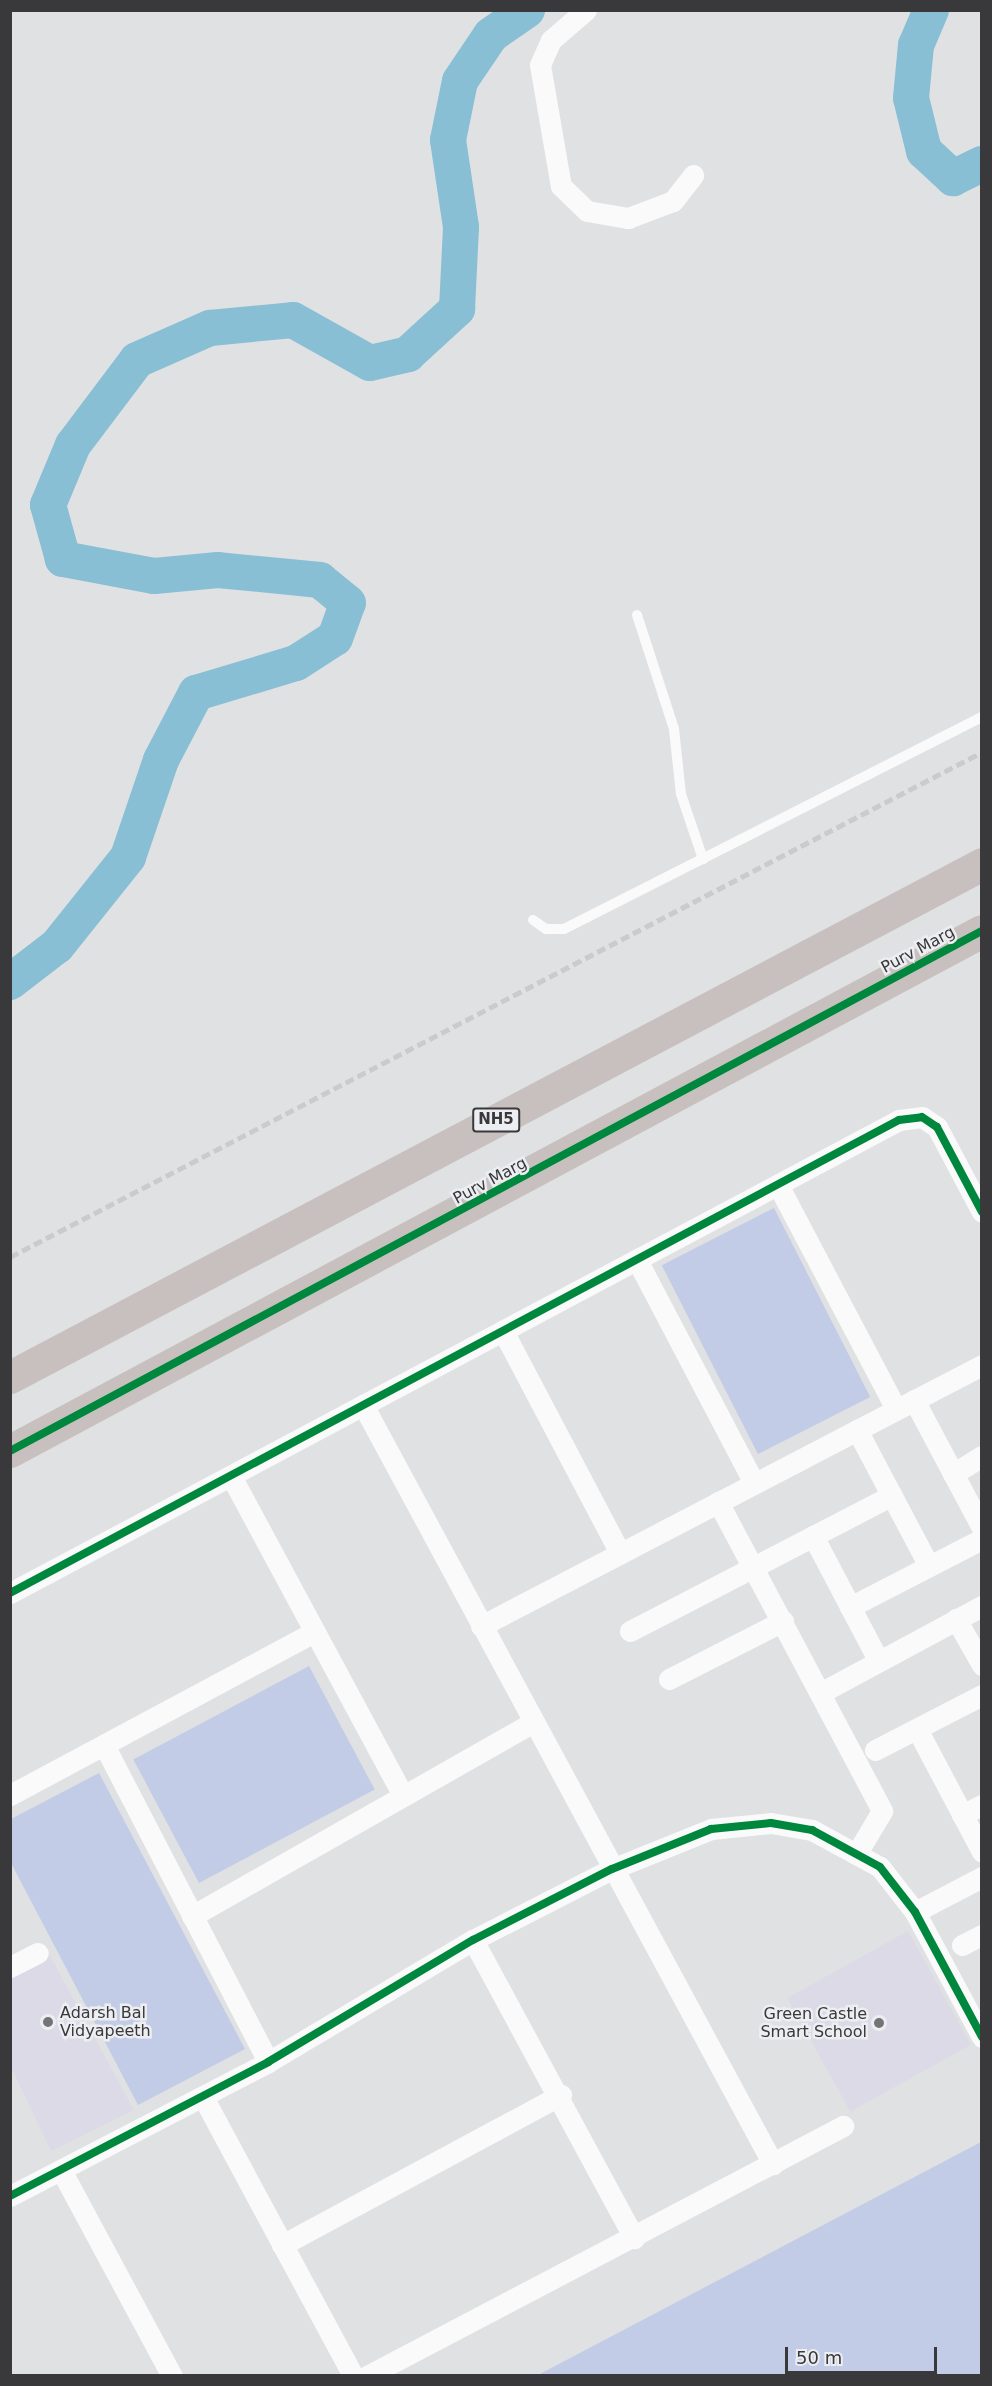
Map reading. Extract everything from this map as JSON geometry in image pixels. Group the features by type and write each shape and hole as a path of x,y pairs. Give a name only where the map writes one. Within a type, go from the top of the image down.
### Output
{"highway":[{"name":"NH5","path":"10,1377 981,864"},
{"name":"Purv Marg","path":"10,1451 977,937"}],"street":[{"path":"586,10 551,40 540,65 561,186 587,211 628,218 674,201 693,175"},
{"path":"10,1593 899,1120 922,1117 937,1127 981,1212"},
{"path":"778,1185 905,1405 953,1474 981,1528"},
{"path":"637,1260 754,1483"},
{"path":"503,1331 620,1553"},
{"path":"481,1626 981,1365"},
{"path":"363,1406 532,1723 773,2164"},
{"path":"857,1430 929,1566"},
{"path":"953,1474 981,1456"},
{"path":"231,1476 403,1796"},
{"path":"630,1631 892,1495"},
{"path":"718,1502 822,1692 882,1811 857,1853"},
{"path":"813,1536 878,1660"},
{"path":"850,1607 981,1539"},
{"path":"822,1692 981,1606"},
{"path":"956,1619 981,1665"},
{"path":"669,1679 783,1621"},
{"path":"10,1795 314,1632"},
{"path":"875,1750 981,1695"},
{"path":"192,1916 532,1723"},
{"path":"917,1729 981,1852"},
{"path":"104,1745 268,2062"},
{"path":"962,1815 981,1805"},
{"path":"10,2196 268,2062 473,1940 612,1869 711,1829 746,1824 812,1830 857,1853 897,1884 915,1912 981,2037"},
{"path":"915,1912 981,1877"},
{"path":"962,1945 981,1935"},
{"path":"473,1940 561,2095 634,2238"},
{"path":"10,1967 38,1953"},
{"path":"282,2245 561,2095"},
{"path":"202,2097 353,2376"},
{"path":"367,2376 634,2238 843,2126"},
{"path":"61,2170 172,2376"}],"lane":[{"path":"637,615 674,729 681,794 703,859"},
{"path":"533,920 546,929 564,928 981,717"}],"shaded area":[{"path":"774,1208 870,1397 758,1454 662,1265"},
{"path":"309,1666 375,1790 199,1883 133,1759"},
{"path":"99,1773 245,2049 138,2105 11,1863 11,1819"},
{"name":"Green Castle Smart School","path":"908,1931 971,2045 850,2112 787,1998"},
{"name":"Adarsh Bal Vidyapeeth","path":"50,1956 134,2110 51,2151 11,2067 11,1976"},
{"path":"981,2142 981,2375 538,2375"}],"waterway":[{"path":"10,982 57,946 128,857 161,760 196,693 296,663 335,638 348,603 320,580 218,570 154,576 63,559 48,505 73,445 137,360 210,328 293,320 370,363 408,354 457,309 461,227 448,140 460,81 491,35 527,10"},
{"path":"931,10 916,45 911,98 924,151 953,178 982,164"}],"railway":[{"path":"10,1257 982,752"}],"cycle path":[{"path":"10,1451 982,931"},
{"path":"10,1593 899,1120 922,1117 937,1127 982,1212"},
{"path":"10,2196 268,2062 473,1940 612,1869 711,1829 771,1823 812,1830 880,1867 915,1912 982,2037"}],"place":[{"name":"Adarsh Bal Vidyapeeth","path":"48,2022"},
{"name":"Green Castle Smart School","path":"879,2023"}]}
